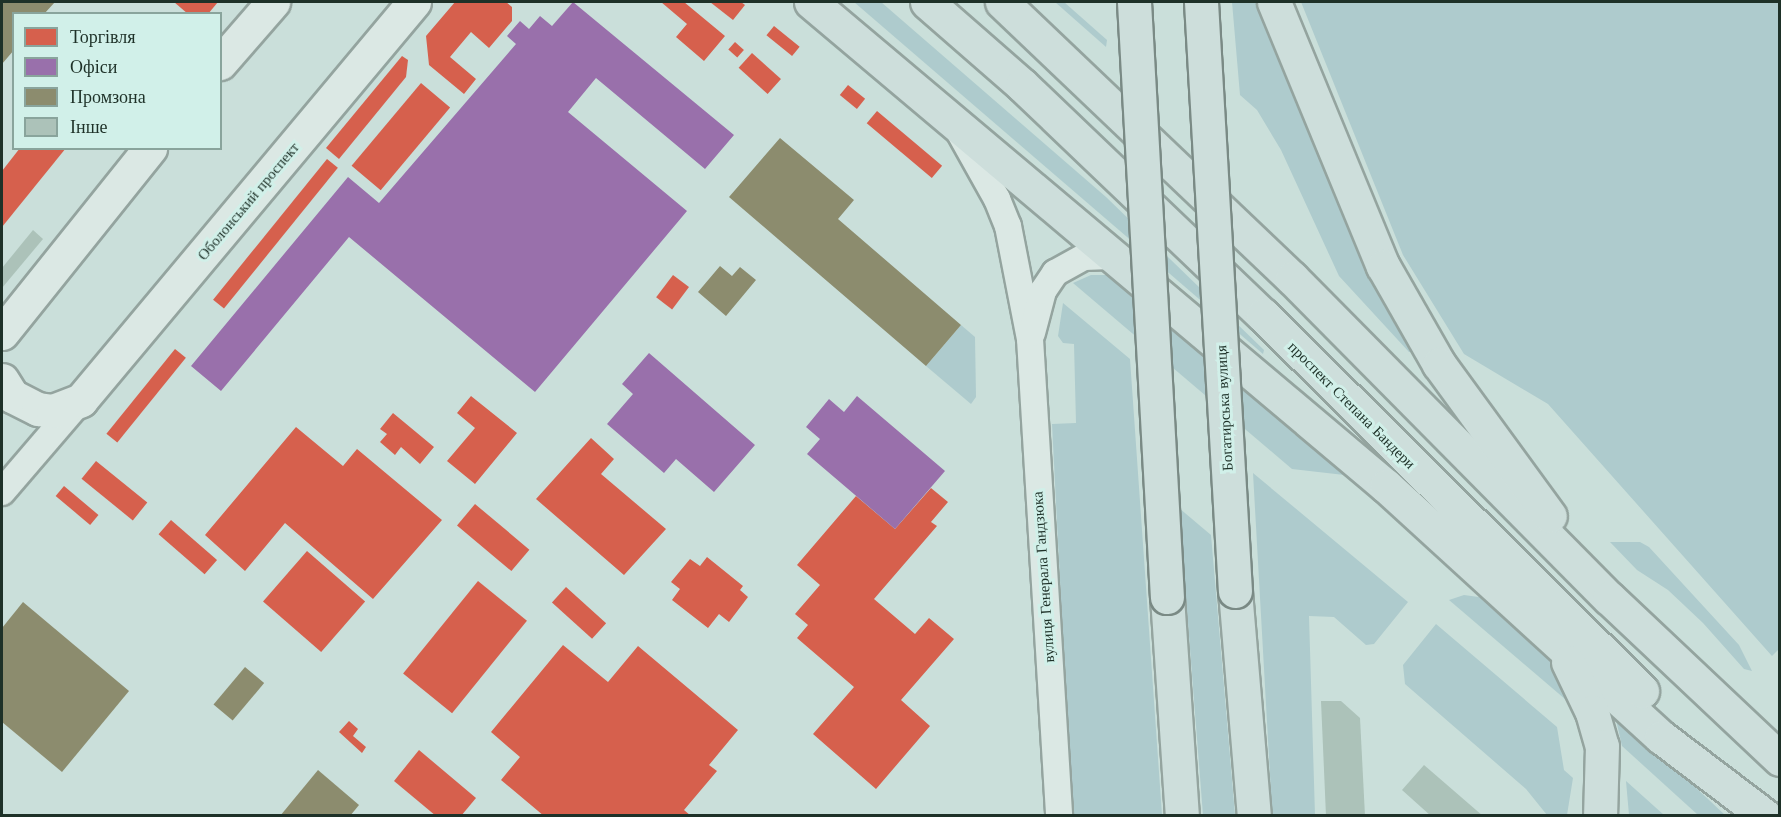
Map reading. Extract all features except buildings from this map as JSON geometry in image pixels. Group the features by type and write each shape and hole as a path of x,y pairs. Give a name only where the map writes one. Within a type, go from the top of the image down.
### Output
{"main road":[{"path":"222,61 273,2"},
{"name":"Оболонський проспект","path":"2,380 12,396 38,409 53,411 81,400 414,2"},
{"path":"811,2 957,128 1386,486 1661,737 1765,816"},
{"name":"проспект Степана Бандери","path":"927,2 1022,85 1263,315 1770,816"},
{"path":"1002,2 1292,278 1609,598 1779,759"},
{"path":"1134,2 1167,597 1182,816"},
{"name":"Богатирська вулиця","path":"1201,2 1235,591 1254,815"},
{"path":"1274,2 1383,266 1439,364 1609,598"},
{"path":"2,330 148,150"},
{"path":"1556,642 1592,712 1602,746 1600,816"}],"street":[{"name":"вулиця Генерала Гандзюка","path":"957,128 997,199 1008,226 1030,339 1059,816"},
{"name":"вулиця Генерала Гандзюка","path":"1030,339 1043,291 1056,273 1084,256 1110,256"},
{"name":"Оболонський проспект","path":"2,492 81,400"}],"shaded area":[{"path":"854,2 881,2 1106,197 1264,350 1263,354"},
{"path":"1055,2 1064,2 1107,40 1106,47"},
{"path":"1232,2 1265,2 1420,353 1409,352 1339,276 1281,150 1257,110 1240,95"},
{"path":"1301,2 1779,2 1780,648 1772,656 1548,404 1464,354 1403,255"},
{"path":"1091,275 1109,275 1123,281 1353,476 1292,469 1073,283"},
{"path":"1063,303 1130,359 1162,815 1072,815 1052,424 1076,423 1074,344 1063,343 1058,336"},
{"path":"961,325 975,337 976,397 971,404 926,366"},
{"path":"1253,473 1408,602 1374,644 1366,645 1334,617 1309,616 1315,815 1273,815 1272,811"},
{"path":"1179,508 1211,535 1235,815 1203,815"},
{"path":"1610,542 1640,542 1649,547 1739,645 1752,671 1744,669 1703,623 1668,590 1637,570"},
{"path":"1464,595 1486,598 1553,657 1579,711 1449,600"},
{"path":"1436,624 1557,727 1564,770 1573,778 1567,815 1547,815 1526,789 1405,684 1403,665"},
{"path":"1614,711 1725,815 1698,815 1622,746"},
{"path":"1626,781 1664,815 1629,815"}]}
